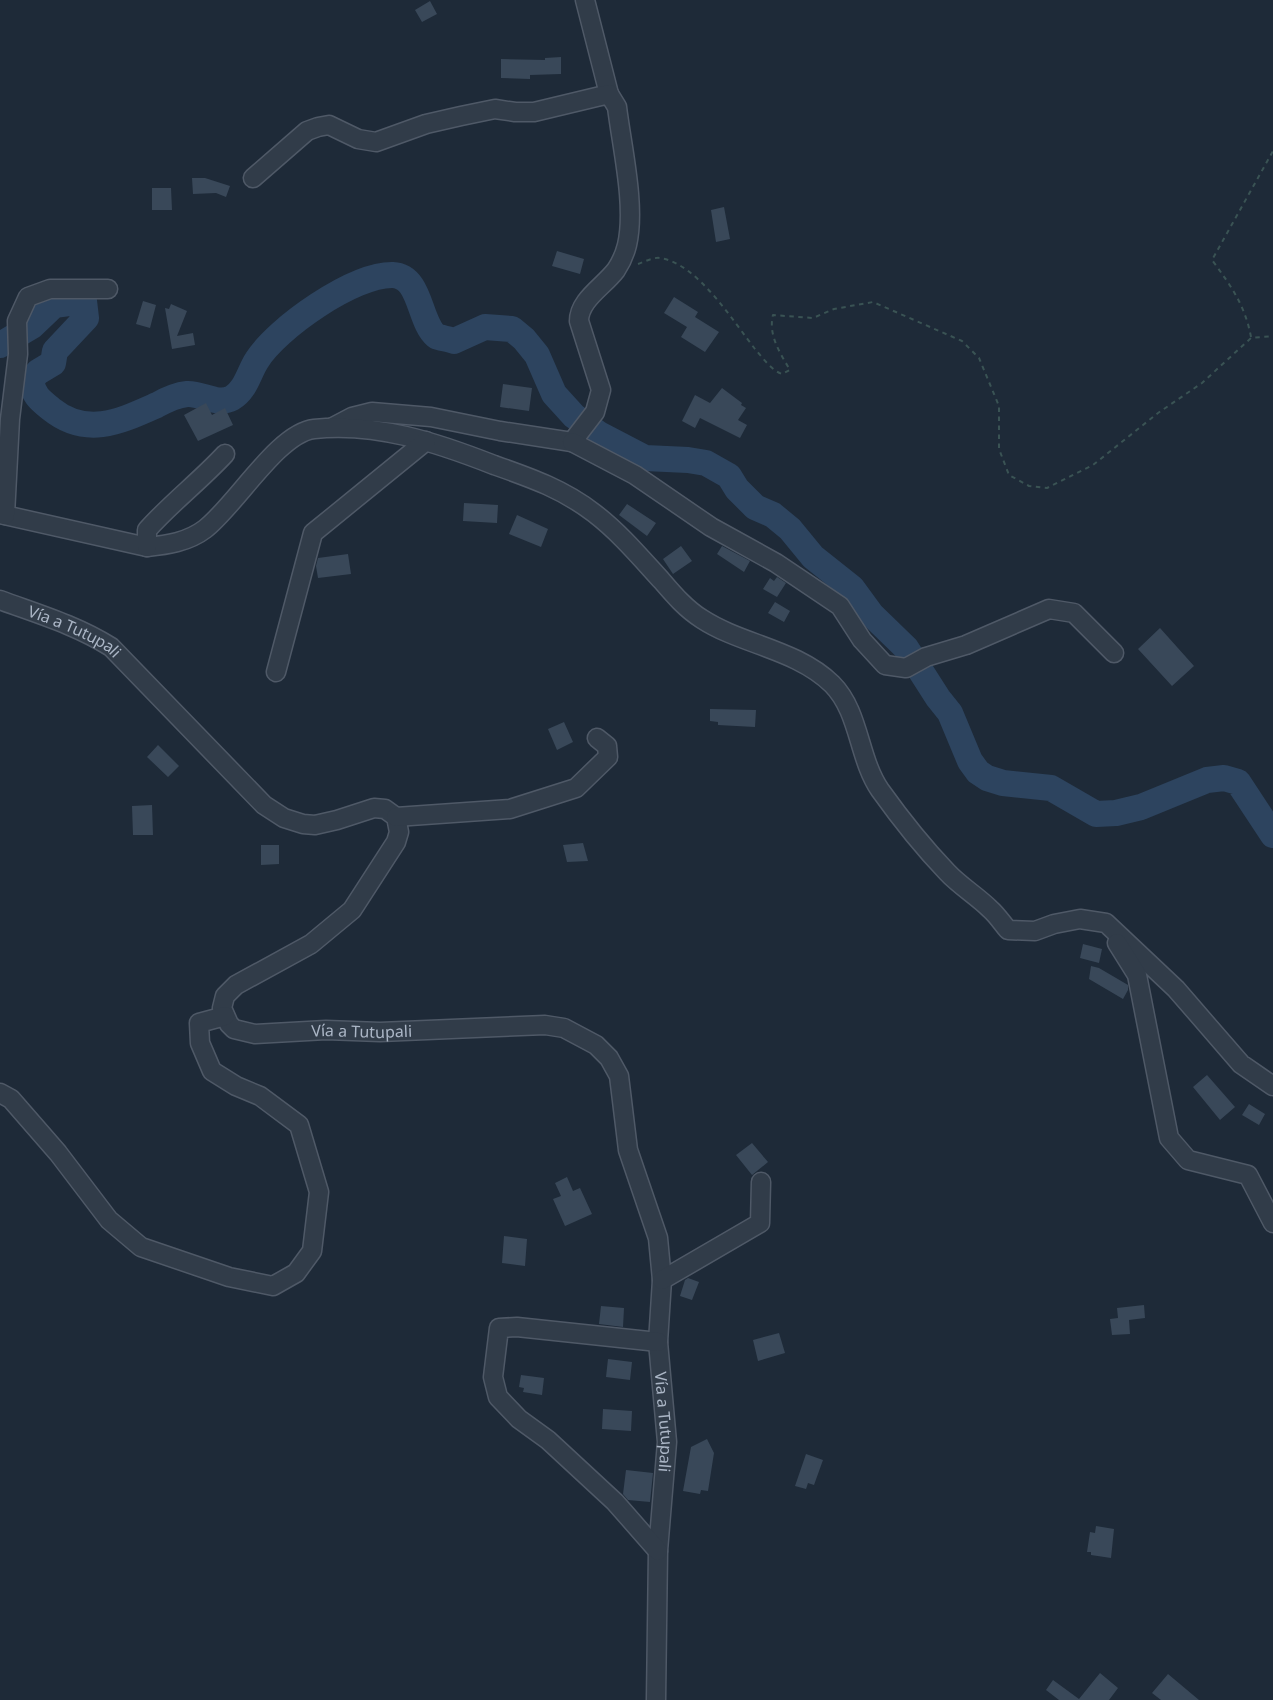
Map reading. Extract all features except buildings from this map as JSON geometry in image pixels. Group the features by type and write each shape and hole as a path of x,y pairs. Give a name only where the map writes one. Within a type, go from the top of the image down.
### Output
{"street":[{"path":"575,437 595,412 601,390 579,314 583,304 617,269 627,245 630,210 617,107 609,94 585,0"},
{"path":"253,178 307,132 318,127 329,125 358,139 376,142 426,124 461,116 495,109 534,112 609,94"},
{"path":"108,290 50,290 28,297 17,321 18,354 2,515 147,548 170,545 203,531 222,513 282,444 296,434 311,429 380,431 426,441 554,487 595,514 630,545 687,610 717,628 806,664 834,686 857,730 872,776 880,790 915,836 949,874 991,910 1008,930 1035,931 1054,924 1080,919 1106,923 1176,989 1240,1064 1273,1086"},
{"path":"331,428 352,417 372,412 431,417 500,431 575,437 711,527 776,563 840,606 862,640 885,665 906,668 918,661 966,645 1049,609 1074,613 1114,653"},
{"path":"276,672 313,533 426,441"},
{"path":"147,548 147,530 225,454"},
{"name":"Vía a Tutupali","path":"0,600 75,627 111,647 264,805 284,818 303,824 315,825 374,808 385,809 396,817 510,809 576,788 609,757 607,746 597,738"},
{"path":"0,1093 11,1100 58,1153 109,1220 141,1247 229,1277 273,1286 296,1273 312,1251 319,1192 299,1125 260,1096 236,1086 212,1071 200,1043 199,1023 225,1016 222,1008 225,996 236,984 311,944 352,910 396,842 399,824 396,817"},
{"path":"1106,923 1137,975 1169,1138 1188,1160 1248,1175 1273,1223"},
{"name":"Vía a Tutupali","path":"225,1016 234,1029 247,1034 326,1030 380,1032 545,1025 564,1028 596,1045 609,1058 619,1077 628,1150 658,1238 662,1280 658,1342 667,1442 657,1551 656,1700"},
{"path":"662,1280 760,1223 761,1182"},
{"path":"657,1551 615,1502 548,1440 519,1419 498,1397 493,1377 499,1328 658,1342"}],"path":[{"path":"1251,338 1235,291 1212,260 1273,151"},
{"path":"617,269 658,257 671,261 702,281 757,351 775,371 782,374 790,370 777,348 770,325 773,315 813,318 834,309 873,302 962,341 979,358 999,406 999,449 1009,475 1029,486 1047,488 1092,465 1158,413 1202,383 1251,338 1273,336"}],"waterway":[{"path":"0,345 32,326 54,305 84,301 86,318 55,351 53,363 38,372 31,380 33,390 38,397 64,418 91,425 104,424 183,395 193,394 221,401 232,398 241,390 257,360 267,347 281,333 318,305 358,283 377,277 393,275 402,277 414,291 426,321 436,336 454,341 485,327 512,329 537,355 554,394 574,416 599,434 645,458 706,463 729,476 737,489 755,507 773,515 790,529 813,557 852,588 871,614 906,648 950,713 970,761 978,772 987,778 1003,783 1051,788 1096,814 1116,813 1141,807 1207,780 1224,778 1238,782 1273,835"}]}
